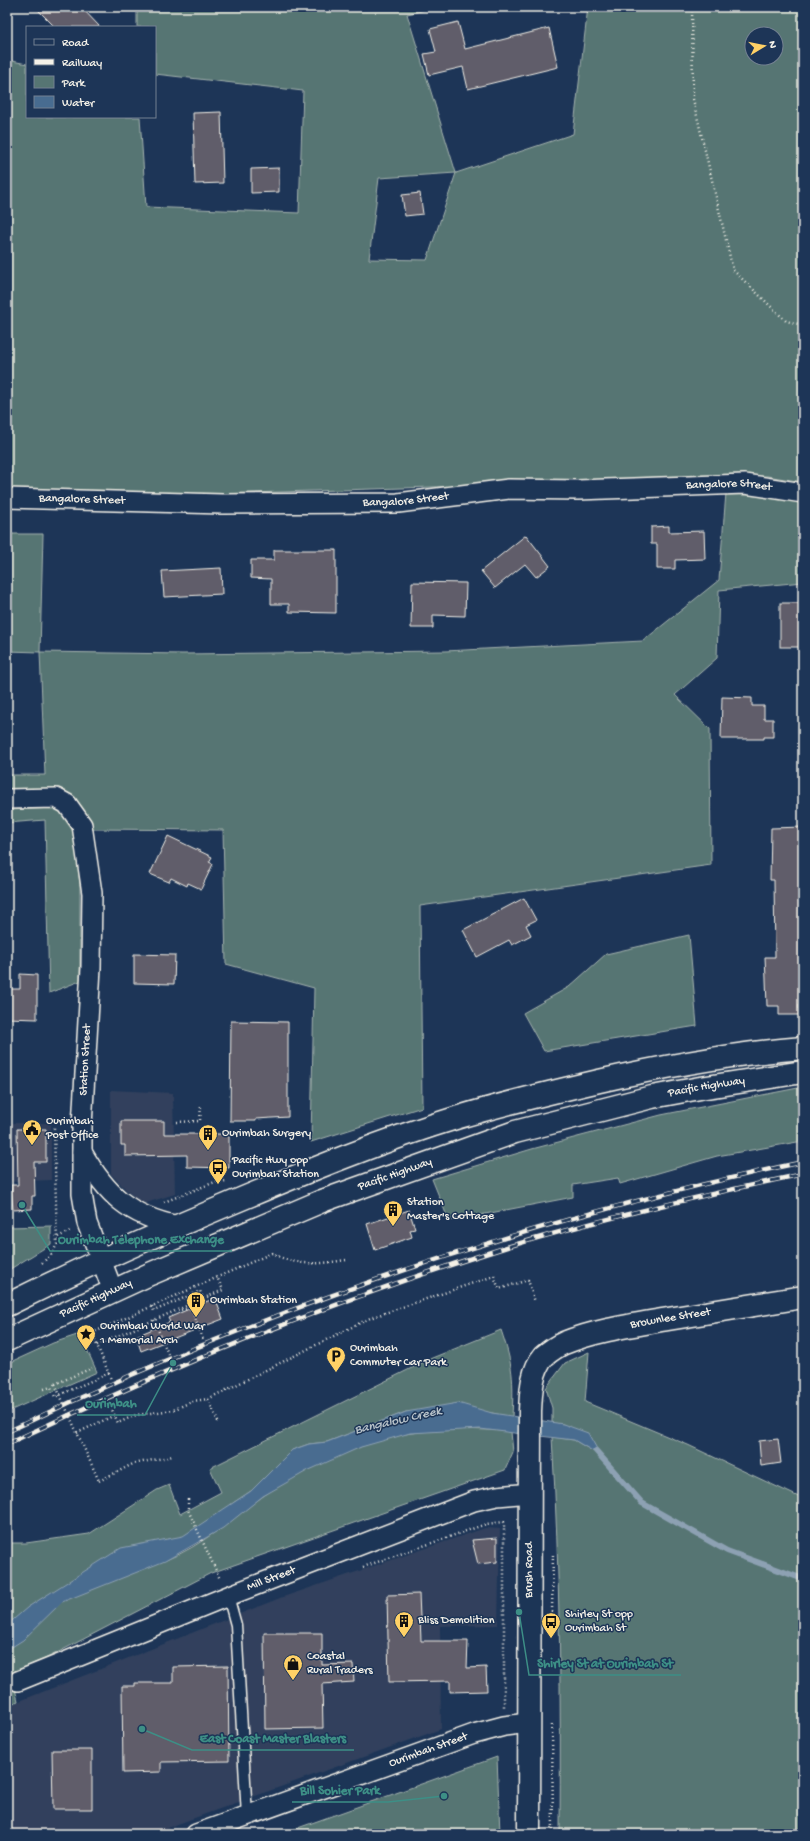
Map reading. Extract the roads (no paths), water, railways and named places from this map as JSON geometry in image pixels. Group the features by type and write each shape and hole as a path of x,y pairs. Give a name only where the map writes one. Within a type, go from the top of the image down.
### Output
{"main road":[{"path":"7,1305 100,1260 178,1226 368,1148 460,1117 553,1092 626,1075 682,1064 797,1047"},
{"name":"Pacific Highway","path":"7,1340 113,1291 322,1201 516,1132 652,1098 700,1088 803,1072"},
{"name":"Brownlee Street","path":"544,1357 562,1343 589,1335 642,1324 803,1297"},
{"name":"Brush Road","path":"529,1834 528,1722 531,1447 530,1411 533,1381 537,1368 544,1357"}],"street":[{"name":"Bangalore Street","path":"7,498 222,504 398,503 509,489 578,490 745,484 803,494"},
{"name":"Station Street","path":"7,799 56,798 67,804 82,825 92,893 92,968 82,1150 82,1194 85,1213 100,1260 113,1291"},
{"path":"82,1150 94,1172 116,1199 140,1215 178,1226"},
{"name":"Mill Street","path":"18,1681 228,1596 474,1501 497,1496 530,1493"},
{"name":"Ourimbah Street","path":"196,1834 474,1734 504,1726 528,1722"}],"lane":[{"path":"228,1596 236,1625 247,1816"}],"water":[{"path":"458,1403 492,1413 563,1424 588,1433 601,1456 574,1440 480,1429 410,1433 361,1447 307,1471 263,1496 223,1528 165,1561 62,1602 23,1640 7,1650 7,1625 28,1607 121,1548 183,1536 251,1491 292,1450 309,1444 327,1442 406,1412"}],"waterway":[{"name":"Bangalow Creek","path":"596,1451 642,1503 727,1551 803,1579"}],"railway":[{"path":"7,1432 103,1387 200,1346 298,1308 397,1273 497,1240 598,1211 700,1185 803,1162"},
{"path":"7,1444 129,1388 253,1336 379,1289 544,1236 691,1199 803,1174"}],"place":[{"name":"Ourimbah Post Office","path":"32,1146"},
{"name":"Ourimbah Surgery","path":"208,1151"},
{"name":"Pacific Hwy opp Ourimbah Station","path":"218,1185"},
{"name":"Ourimbah Telephone Exchange","path":"22,1205"},
{"name":"Station Master's Cottage","path":"393,1227"},
{"name":"Ourimbah Station","path":"196,1318"},
{"name":"Ourimbah World War 1 Memorial Arch","path":"86,1351"},
{"name":"Ourimbah","path":"173,1363"},
{"name":"Ourimbah Commuter Car Park","path":"336,1373"},
{"name":"Shirley St at Ourimbah St","path":"519,1612"},
{"name":"Bliss Demolition","path":"404,1638"},
{"name":"Shirley St opp Ourimbah St","path":"551,1639"},
{"name":"Coastal Rural Traders","path":"293,1681"},
{"name":"East Coast Master Blasters","path":"142,1729"},
{"name":"Bill Sohier Park","path":"444,1796"}]}
